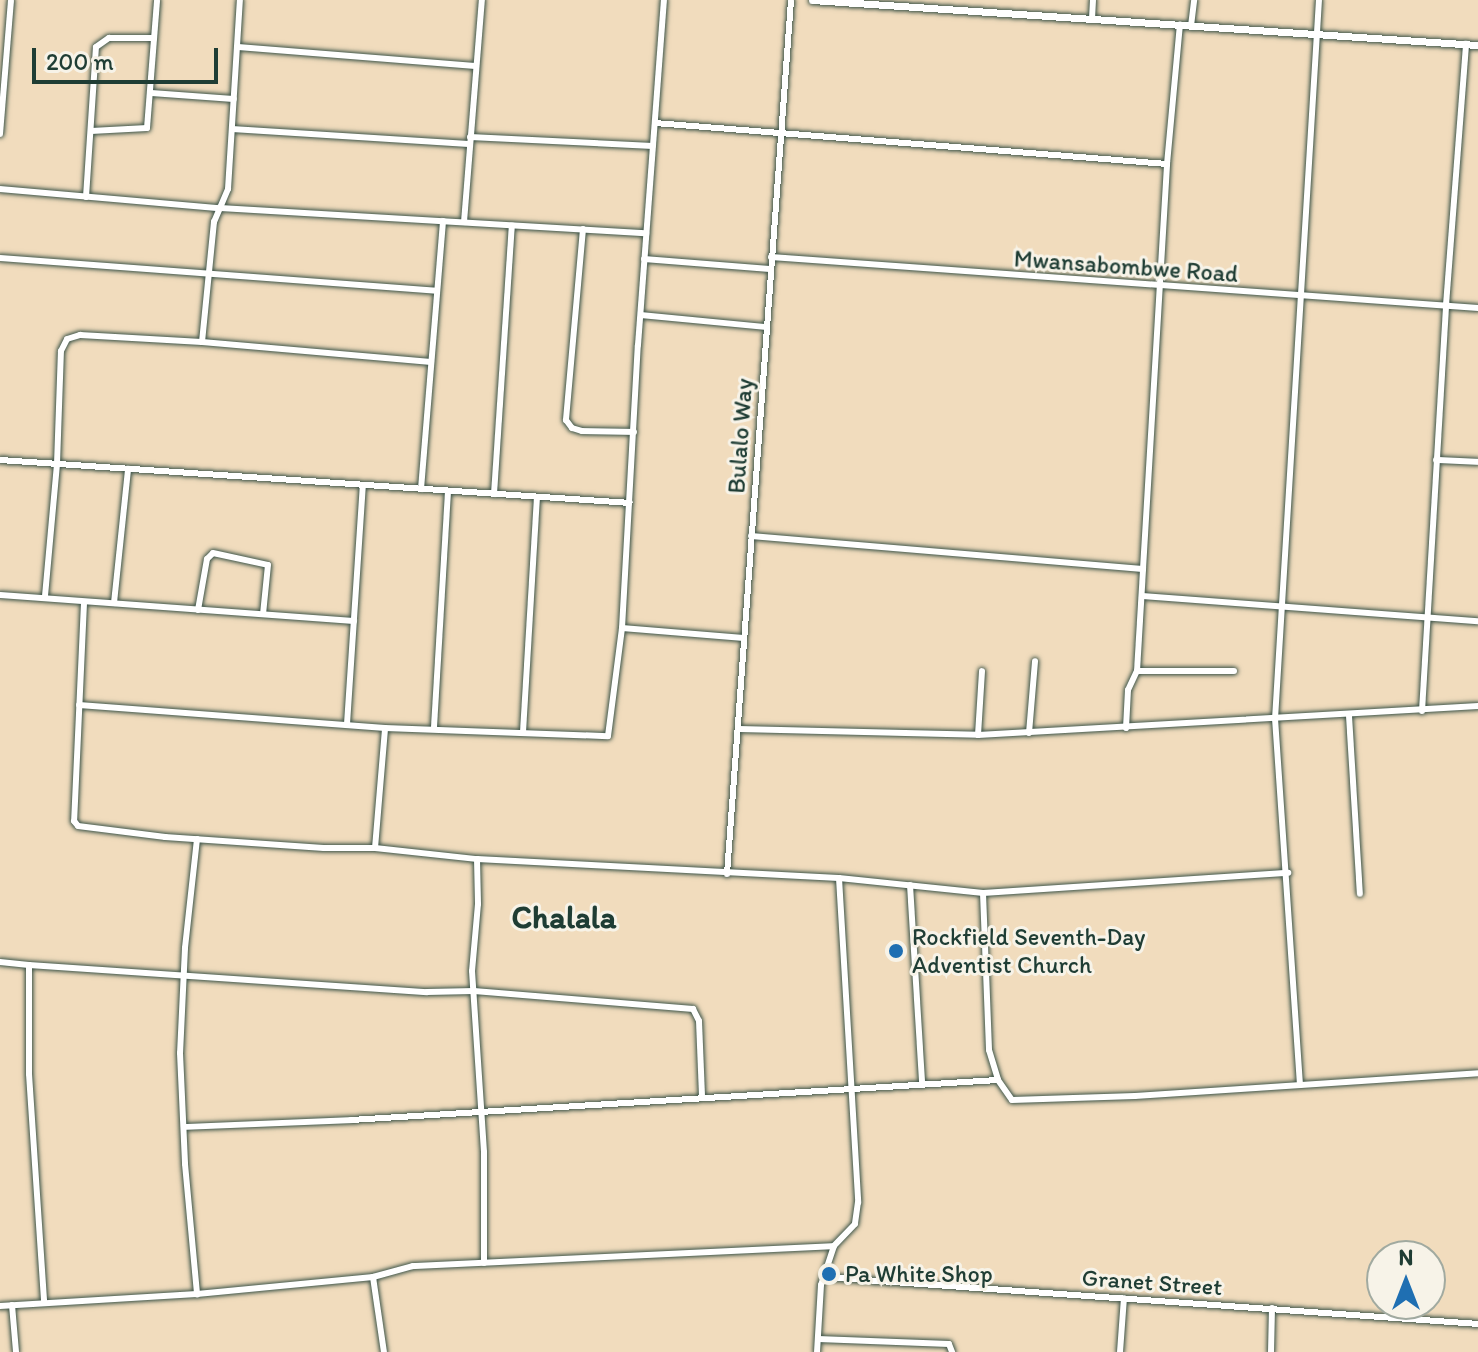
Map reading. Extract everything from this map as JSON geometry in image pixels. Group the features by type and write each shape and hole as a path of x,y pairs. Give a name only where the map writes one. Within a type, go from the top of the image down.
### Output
{"street":[{"path":"0,134 11,0"},
{"path":"91,131 147,128 157,0"},
{"path":"202,342 214,222 228,189 240,0"},
{"path":"464,222 482,0"},
{"path":"79,705 385,728 434,727 608,736 622,628 644,259 664,0"},
{"name":"Bulalo Way","path":"727,874 791,0"},
{"path":"812,0 1478,45"},
{"path":"1092,19 1093,0"},
{"path":"1191,26 1194,0"},
{"path":"1300,1085 1288,873 1275,719 1319,0"},
{"path":"1126,728 1128,690 1137,671 1167,164 1180,25"},
{"path":"0,29 9,30"},
{"path":"86,197 98,43 109,38 154,38"},
{"path":"1422,711 1446,305 1466,44"},
{"path":"238,47 475,66"},
{"path":"151,93 234,99"},
{"path":"655,123 1167,164"},
{"path":"232,129 653,146"},
{"path":"0,189 219,208 646,233"},
{"path":"421,489 443,221"},
{"path":"494,494 512,226"},
{"path":"583,229 566,420 572,428 582,431 634,432"},
{"name":"Mwansabombwe Road","path":"771,257 1478,308"},
{"path":"0,258 437,291"},
{"path":"644,259 770,269"},
{"path":"641,315 766,327"},
{"path":"45,596 57,464 61,351 67,339 80,335 202,342 431,362"},
{"path":"0,460 630,503"},
{"path":"1436,460 1478,462"},
{"path":"114,603 128,469"},
{"path":"347,724 363,486"},
{"path":"434,727 448,491"},
{"path":"523,732 537,497"},
{"path":"751,536 1143,569"},
{"path":"198,610 207,559 213,553 268,565 263,614"},
{"path":"0,595 354,621"},
{"path":"1142,596 1478,621"},
{"path":"84,603 75,824 197,839 324,848 375,848 477,859 839,878 983,893 1288,873"},
{"path":"622,628 744,638"},
{"path":"1029,733 1035,661"},
{"path":"978,735 982,671"},
{"path":"1137,671 1234,671"},
{"path":"739,729 978,735 1349,716 1478,706"},
{"path":"1349,716 1360,894"},
{"path":"375,848 385,728"},
{"path":"197,839 183,974 180,1053 197,1294"},
{"path":"477,859 474,991 487,1221 484,1263"},
{"path":"817,1352 823,1277 834,1246 855,1224 858,1202 839,878"},
{"path":"910,885 922,1084"},
{"path":"983,893 987,1027 998,1080 1010,1099 1478,1073"},
{"path":"0,962 427,992 474,991 693,1009 699,1021 702,1097"},
{"path":"29,965 29,1074 44,1301"},
{"path":"184,1127 998,1080"},
{"path":"0,1306 197,1294 373,1277 413,1266 834,1246"},
{"path":"373,1277 384,1352"},
{"name":"Granet Street","path":"823,1277 1478,1324"},
{"path":"1120,1352 1124,1298"},
{"path":"12,1305 16,1352"},
{"path":"1271,1352 1272,1308"},
{"path":"818,1339 944,1343 952,1346 952,1352"}],"place":[{"name":"Rockfield Seventh-Day Adventist Church","path":"896,951"},
{"name":"Pa White Shop","path":"829,1274"}],"district":[{"name":"Chalala","path":"564,917"}]}
